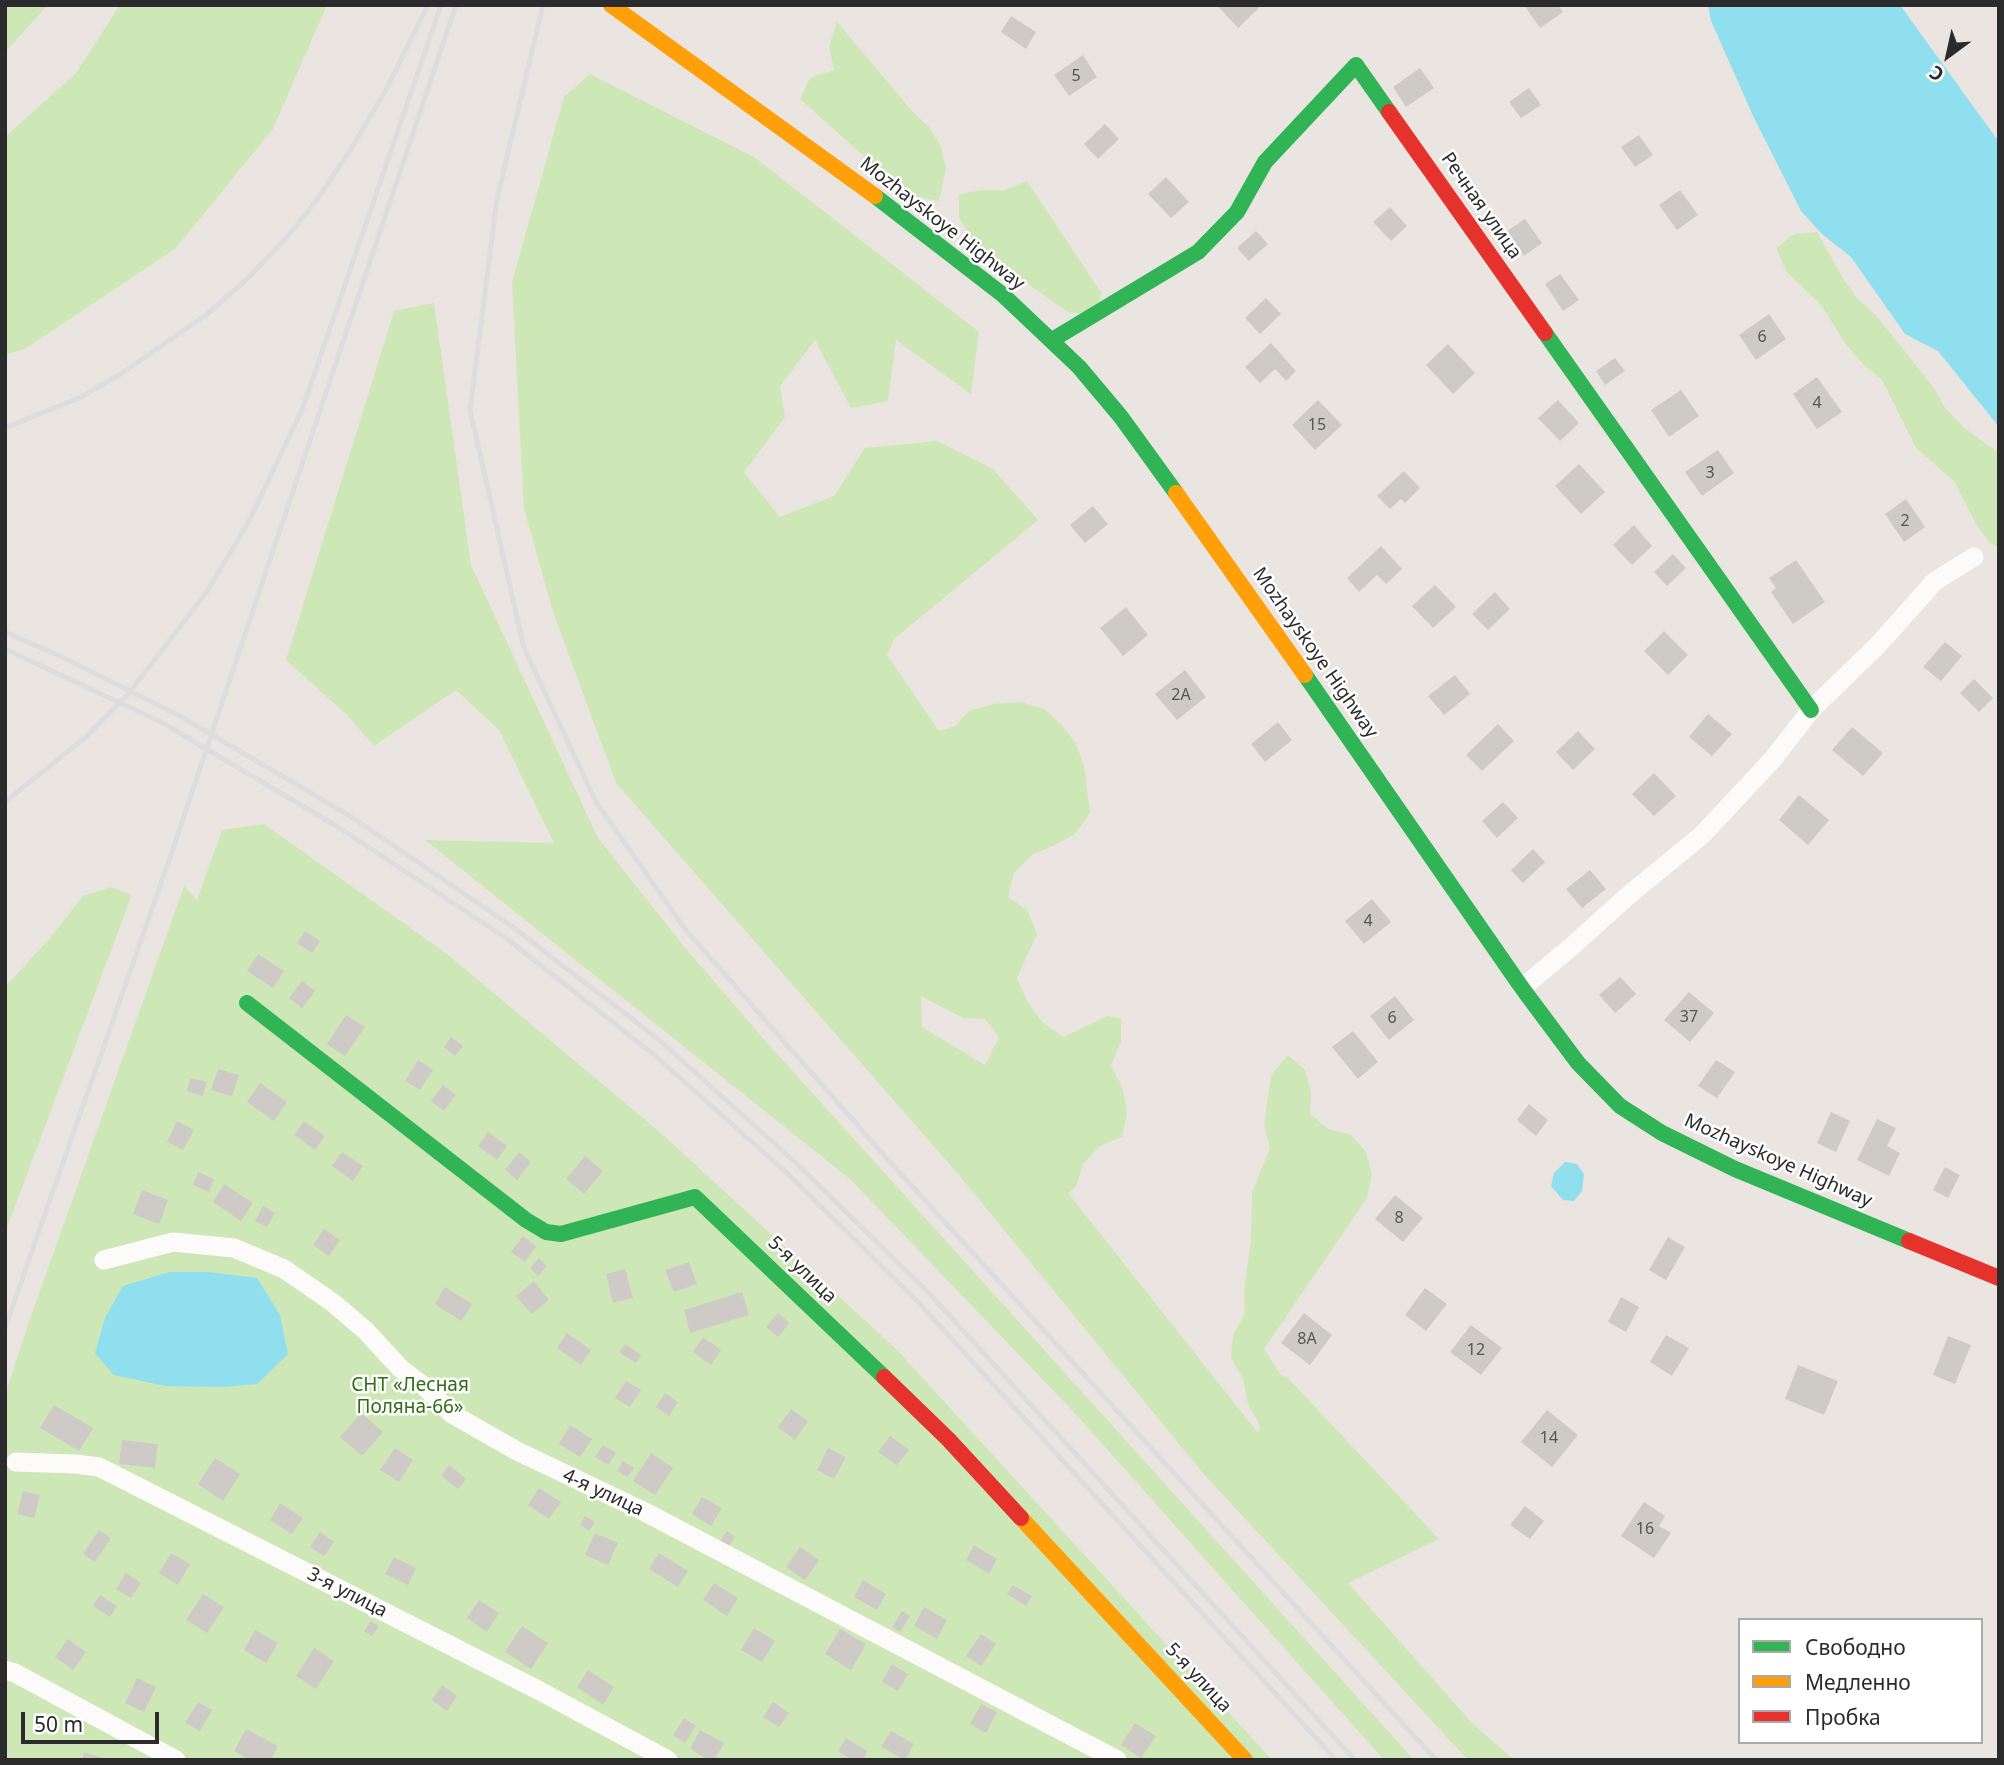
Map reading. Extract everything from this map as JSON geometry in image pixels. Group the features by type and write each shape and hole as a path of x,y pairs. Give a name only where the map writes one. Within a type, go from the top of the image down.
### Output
{"street":[{"name":"Mozhayskoye Highway","path":"611,5 920,229 1003,295 1079,368 1121,417 1153,461 1522,988 1578,1063 1606,1093 1639,1119 1735,1169 1999,1278"},
{"name":"Речная улица","path":"1052,340 1198,252 1237,212 1265,162 1356,65 1811,710"},
{"path":"1522,988 1702,835 1773,759 1811,710 1878,645 1935,581 1974,557"},
{"name":"5-я улица","path":"247,1003 526,1220 546,1232 561,1234 695,1196 948,1439 1245,1760"},
{"name":"4-я улица","path":"104,1260 173,1242 234,1248 284,1269 366,1331 401,1370 425,1387 452,1414 517,1451 645,1512 1117,1760"},
{"name":"3-я улица","path":"16,1462 99,1467 540,1691 668,1760"},
{"path":"5,1670 176,1760"}],"green space":[{"path":"5,5 48,5 5,52"},
{"path":"120,5 327,5 273,129 175,249 25,349 5,355 5,137 76,73"},
{"path":"837,22 913,112 929,127 941,146 946,169 939,201 917,197 894,183 800,99 810,78 834,70 829,46"},
{"path":"590,74 754,157 979,332 971,394 896,340 888,401 851,408 815,340 780,386 785,417 744,472 780,517 834,496 865,448 937,441 993,469 1038,520 894,639 887,655 939,731 955,726 969,711 993,704 1022,702 1044,709 1062,725 1076,744 1084,765 1090,813 1075,834 1033,854 1014,873 1008,897 1027,910 1037,934 1017,978 1027,1001 1043,1023 1064,1037 1107,1016 1121,1018 1121,1042 1111,1065 1123,1089 1127,1114 1122,1137 1100,1146 1083,1164 1076,1187 1068,1193 1258,1433 1260,1426 1248,1404 1243,1379 1231,1358 1233,1335 1245,1313 1244,1291 1251,1240 1252,1192 1270,1148 1264,1124 1271,1075 1288,1055 1305,1070 1311,1092 1310,1114 1328,1129 1351,1135 1366,1152 1372,1174 1367,1198 1264,1349 1281,1375 1287,1377 1439,1539 1348,1583 1472,1723 1514,1760 1468,1760 1202,1472 959,1175 616,783 553,612 524,509 512,282 564,97","holes":["921,996 963,1018 985,1019 999,1037 985,1065 922,1027"]},
{"path":"1027,181 1102,294 1093,315 1068,312 1008,270 972,238 959,218 959,194 1005,190"},
{"path":"1817,232 1857,298 1875,314 1934,388 1945,408 1963,427 1999,453 1999,548 1990,543 1976,524 1954,481 1916,448 1882,380 1847,346 1822,306 1786,271 1776,248 1794,234"},
{"path":"434,303 471,565 598,838 682,944 761,1036 1414,1760 1384,1760 1072,1410 850,1179 425,840 554,843 499,730 456,690 374,746 347,715 286,660 394,311"},
{"name":"СНТ «Лесная Поляна-66»","path":"264,824 447,954 662,1134 896,1349 1272,1760 5,1760 5,1395 184,886 197,900 222,830"},
{"path":"111,887 132,895 5,1233 5,987 50,938 83,896"}],"water":[{"path":"1708,5 1900,5 1999,142 1999,427 1938,351 1905,334 1851,257 1822,234 1801,211 1754,118 1711,21"},
{"path":"1565,1162 1577,1164 1584,1174 1582,1191 1574,1201 1563,1200 1551,1186 1554,1173"},
{"path":"169,1272 209,1272 257,1278 280,1315 288,1354 257,1384 223,1387 165,1386 114,1375 95,1353 105,1318 123,1286"}],"building":[{"path":"1217,5 1262,5 1238,28"},
{"path":"1524,5 1558,5 1563,12 1540,28"},
{"path":"1011,16 1036,32 1026,49 1001,32"},
{"path":"1083,55 1097,77 1069,96 1054,75"},
{"path":"1420,68 1434,88 1406,107 1393,87"},
{"path":"1529,88 1541,105 1521,118 1509,102"},
{"path":"1105,124 1119,139 1098,159 1084,144"},
{"path":"1639,135 1653,155 1635,167 1621,147"},
{"path":"1166,177 1189,202 1171,218 1148,194"},
{"path":"1680,190 1698,215 1677,230 1659,205"},
{"path":"1390,207 1407,226 1391,241 1373,222"},
{"path":"1525,219 1542,243 1524,256 1507,231"},
{"path":"1256,231 1268,244 1249,261 1237,248"},
{"path":"1560,274 1579,300 1563,311 1545,284"},
{"path":"1266,298 1281,314 1260,334 1245,318"},
{"path":"1769,314 1786,339 1756,360 1739,335"},
{"path":"1271,343 1296,371 1286,381 1275,369 1260,383 1245,367"},
{"path":"1448,344 1475,373 1453,394 1426,365"},
{"path":"1615,358 1625,371 1605,385 1596,371"},
{"path":"1817,377 1842,412 1817,429 1793,394"},
{"path":"1681,390 1699,416 1669,437 1651,410"},
{"path":"1318,400 1342,425 1315,450 1292,425"},
{"path":"1558,400 1579,423 1560,441 1538,418"},
{"path":"1718,450 1734,473 1702,496 1685,472"},
{"path":"1579,464 1605,492 1581,514 1555,486"},
{"path":"1404,471 1420,488 1405,503 1401,499 1390,509 1377,496"},
{"path":"1906,499 1925,527 1904,542 1885,514"},
{"path":"1093,506 1108,524 1085,543 1070,525"},
{"path":"1634,525 1652,546 1632,565 1613,545"},
{"path":"1381,546 1402,569 1386,584 1377,575 1359,592 1347,578"},
{"path":"1673,554 1686,568 1667,586 1654,572"},
{"path":"1796,560 1825,602 1793,624 1771,592 1776,588 1769,578"},
{"path":"1435,585 1456,607 1433,628 1412,606"},
{"path":"1495,592 1510,609 1488,630 1472,614"},
{"path":"1126,607 1148,635 1123,656 1100,628"},
{"path":"1664,631 1688,655 1668,675 1644,651"},
{"path":"1945,642 1962,656 1941,681 1923,667"},
{"path":"1185,670 1206,697 1177,720 1155,694"},
{"path":"1455,675 1470,694 1444,715 1428,696"},
{"path":"1974,679 1993,698 1979,712 1960,693"},
{"path":"1708,714 1732,734 1712,756 1689,737"},
{"path":"1278,722 1292,740 1265,762 1251,744"},
{"path":"1498,724 1514,741 1482,771 1466,755"},
{"path":"1852,727 1883,753 1863,776 1832,750"},
{"path":"1578,731 1595,749 1573,770 1556,752"},
{"path":"1654,773 1676,796 1654,816 1632,794"},
{"path":"1799,795 1829,820 1808,845 1779,820"},
{"path":"1503,802 1518,818 1497,838 1482,821"},
{"path":"1533,849 1545,862 1523,883 1511,870"},
{"path":"1590,870 1606,889 1582,908 1566,889"},
{"path":"1372,899 1391,922 1364,944 1345,921"},
{"path":"305,931 320,941 312,953 297,943"},
{"path":"258,954 284,971 273,988 247,971"},
{"path":"1620,977 1636,994 1615,1013 1599,995"},
{"path":"302,981 315,991 302,1008 289,998"},
{"path":"1689,992 1714,1013 1690,1042 1664,1020"},
{"path":"1395,996 1414,1020 1389,1040 1370,1016"},
{"path":"346,1015 365,1027 345,1056 327,1044"},
{"path":"1353,1031 1378,1062 1358,1079 1332,1047"},
{"path":"451,1037 463,1046 455,1056 444,1047"},
{"path":"418,1060 433,1070 420,1090 405,1081"},
{"path":"1716,1060 1735,1072 1717,1098 1698,1086"},
{"path":"218,1069 239,1075 232,1096 211,1090"},
{"path":"190,1078 207,1082 203,1096 187,1091"},
{"path":"260,1083 287,1102 274,1121 247,1102"},
{"path":"443,1085 456,1095 444,1111 431,1101"},
{"path":"1529,1104 1548,1120 1536,1136 1517,1120"},
{"path":"1831,1112 1850,1121 1836,1152 1817,1143"},
{"path":"1877,1119 1896,1128 1887,1146 1900,1153 1889,1176 1857,1160"},
{"path":"177,1121 194,1130 183,1150 167,1142"},
{"path":"304,1121 325,1136 315,1150 294,1135"},
{"path":"488,1132 507,1146 497,1160 478,1146"},
{"path":"342,1152 363,1166 353,1181 332,1166"},
{"path":"519,1152 531,1162 517,1180 505,1170"},
{"path":"585,1156 603,1171 584,1194 566,1179"},
{"path":"1945,1167 1960,1175 1948,1198 1933,1190"},
{"path":"198,1172 214,1179 209,1192 193,1185"},
{"path":"224,1184 253,1203 241,1221 213,1202"},
{"path":"142,1190 168,1200 159,1224 133,1214"},
{"path":"1395,1195 1423,1218 1403,1242 1375,1219"},
{"path":"263,1206 275,1213 267,1227 255,1221"},
{"path":"324,1229 340,1240 329,1256 313,1245"},
{"path":"523,1236 536,1246 525,1262 511,1252"},
{"path":"1668,1237 1685,1247 1666,1280 1649,1270"},
{"path":"539,1258 547,1266 538,1276 530,1268"},
{"path":"689,1262 697,1284 674,1292 665,1270"},
{"path":"625,1269 633,1298 613,1303 606,1274"},
{"path":"534,1281 549,1300 532,1314 516,1296"},
{"path":"445,1287 472,1304 461,1321 435,1304"},
{"path":"1425,1288 1447,1304 1426,1331 1405,1315"},
{"path":"742,1292 749,1315 690,1333 684,1310"},
{"path":"1621,1297 1639,1307 1626,1332 1608,1322"},
{"path":"778,1313 789,1323 778,1337 766,1327"},
{"path":"1304,1313 1332,1335 1310,1365 1281,1343"},
{"path":"1471,1325 1502,1348 1481,1375 1450,1352"},
{"path":"567,1333 591,1350 581,1365 557,1348"},
{"path":"1666,1335 1689,1348 1672,1376 1650,1362"},
{"path":"1948,1336 1971,1345 1955,1384 1933,1375"},
{"path":"703,1337 721,1350 711,1365 693,1352"},
{"path":"625,1344 641,1355 636,1363 619,1352"},
{"path":"1798,1365 1838,1381 1824,1415 1785,1399"},
{"path":"626,1381 641,1390 630,1407 615,1398"},
{"path":"665,1393 678,1402 669,1416 656,1407"},
{"path":"54,1405 93,1428 79,1451 40,1428"},
{"path":"791,1409 808,1421 795,1440 778,1427"},
{"path":"1547,1410 1578,1435 1552,1467 1521,1442"},
{"path":"361,1413 383,1432 362,1456 340,1437"},
{"path":"570,1425 592,1439 580,1457 559,1444"},
{"path":"890,1436 909,1450 897,1465 878,1452"},
{"path":"122,1440 158,1444 155,1468 119,1464"},
{"path":"603,1445 616,1453 608,1465 595,1457"},
{"path":"395,1448 413,1460 399,1482 380,1470"},
{"path":"828,1448 846,1457 834,1479 817,1470"},
{"path":"651,1453 673,1468 655,1495 633,1481"},
{"path":"215,1458 240,1474 223,1501 198,1484"},
{"path":"623,1461 634,1468 627,1477 617,1471"},
{"path":"449,1465 466,1479 458,1489 441,1476"},
{"path":"539,1488 561,1502 549,1519 528,1505"},
{"path":"23,1491 40,1495 34,1518 17,1514"},
{"path":"702,1497 722,1508 711,1526 692,1514"},
{"path":"1644,1502 1665,1516 1659,1526 1671,1533 1654,1558 1621,1536"},
{"path":"280,1503 303,1518 292,1534 270,1520"},
{"path":"1525,1506 1544,1521 1530,1539 1510,1525"},
{"path":"585,1516 595,1522 589,1531 580,1525"},
{"path":"99,1530 111,1538 95,1562 83,1554"},
{"path":"727,1531 735,1537 727,1549 718,1544"},
{"path":"320,1532 334,1542 324,1556 310,1547"},
{"path":"595,1533 618,1543 608,1565 585,1555"},
{"path":"974,1545 997,1559 989,1574 966,1560"},
{"path":"800,1547 819,1560 805,1580 786,1567"},
{"path":"171,1553 190,1564 178,1585 159,1573"},
{"path":"659,1553 688,1571 678,1587 649,1569"},
{"path":"394,1557 416,1568 408,1585 385,1574"},
{"path":"126,1573 141,1583 131,1598 116,1589"},
{"path":"863,1580 886,1594 877,1610 854,1597"},
{"path":"714,1583 738,1598 727,1616 703,1600"},
{"path":"1013,1585 1032,1596 1026,1606 1007,1594"},
{"path":"203,1594 224,1607 207,1633 186,1620"},
{"path":"100,1595 117,1606 110,1617 93,1606"},
{"path":"479,1600 499,1613 487,1632 467,1618"},
{"path":"924,1607 947,1620 937,1639 914,1626"},
{"path":"902,1611 910,1616 900,1632 892,1627"},
{"path":"371,1621 379,1626 372,1636 364,1631"},
{"path":"522,1626 548,1643 531,1669 505,1652"},
{"path":"754,1628 775,1641 762,1662 741,1650"},
{"path":"840,1629 866,1644 851,1670 825,1654"},
{"path":"255,1630 278,1643 266,1663 244,1650"},
{"path":"981,1634 996,1644 981,1666 966,1656"},
{"path":"68,1639 86,1652 73,1670 55,1657"},
{"path":"314,1648 334,1661 316,1689 296,1676"},
{"path":"892,1664 908,1674 898,1691 882,1682"},
{"path":"588,1670 614,1687 603,1705 577,1687"},
{"path":"137,1678 156,1687 144,1712 125,1703"},
{"path":"442,1685 457,1696 447,1711 432,1700"},
{"path":"198,1702 212,1710 200,1731 185,1723"},
{"path":"773,1702 789,1713 779,1727 763,1717"},
{"path":"981,1704 997,1712 986,1733 970,1724"},
{"path":"684,1718 696,1726 685,1743 673,1735"},
{"path":"1135,1723 1156,1736 1141,1758 1121,1745"},
{"path":"246,1729 278,1746 270,1760 250,1760 234,1751"},
{"path":"700,1730 724,1743 714,1760 708,1760 690,1749"},
{"path":"891,1731 914,1744 905,1760 881,1747"},
{"path":"846,1738 867,1751 862,1760 852,1760 838,1751"},
{"path":"84,1752 105,1759 105,1760 82,1760"}],"railway":[{"path":"5,428 79,398 119,375 206,315 247,279 288,236 316,201 351,149 386,90 428,5"},
{"path":"5,802 86,737 129,693 206,593 247,525 302,410 441,5"},
{"path":"5,1328 172,852 456,5"},
{"path":"543,5 497,199 470,410 524,648 596,802 685,929 890,1162 1436,1760"},
{"path":"5,632 60,656 180,716 350,816 510,925 658,1039 796,1163 927,1291 1355,1760"},
{"path":"5,649 161,722 338,827 506,938 652,1053 789,1175 918,1302 1336,1760"}],"traffic: fast":[{"path":"1052,340 1198,252 1237,212 1265,162 1356,65 1389,112"},
{"path":"875,196 1003,295 1079,367 1121,417 1176,493"},
{"path":"1545,333 1811,710"},
{"path":"1305,675 1522,988 1578,1063 1620,1106 1662,1133 1735,1169 1909,1241"},
{"path":"247,1003 526,1220 546,1232 561,1234 695,1197 884,1377"}],"traffic: slow":[{"path":"611,5 875,196"},
{"path":"1176,493 1305,675"},
{"path":"1021,1518 1245,1760"}],"traffic: jam":[{"path":"1389,112 1545,333"},
{"path":"1909,1241 1999,1278"},
{"path":"884,1377 948,1439 1021,1518"}]}
